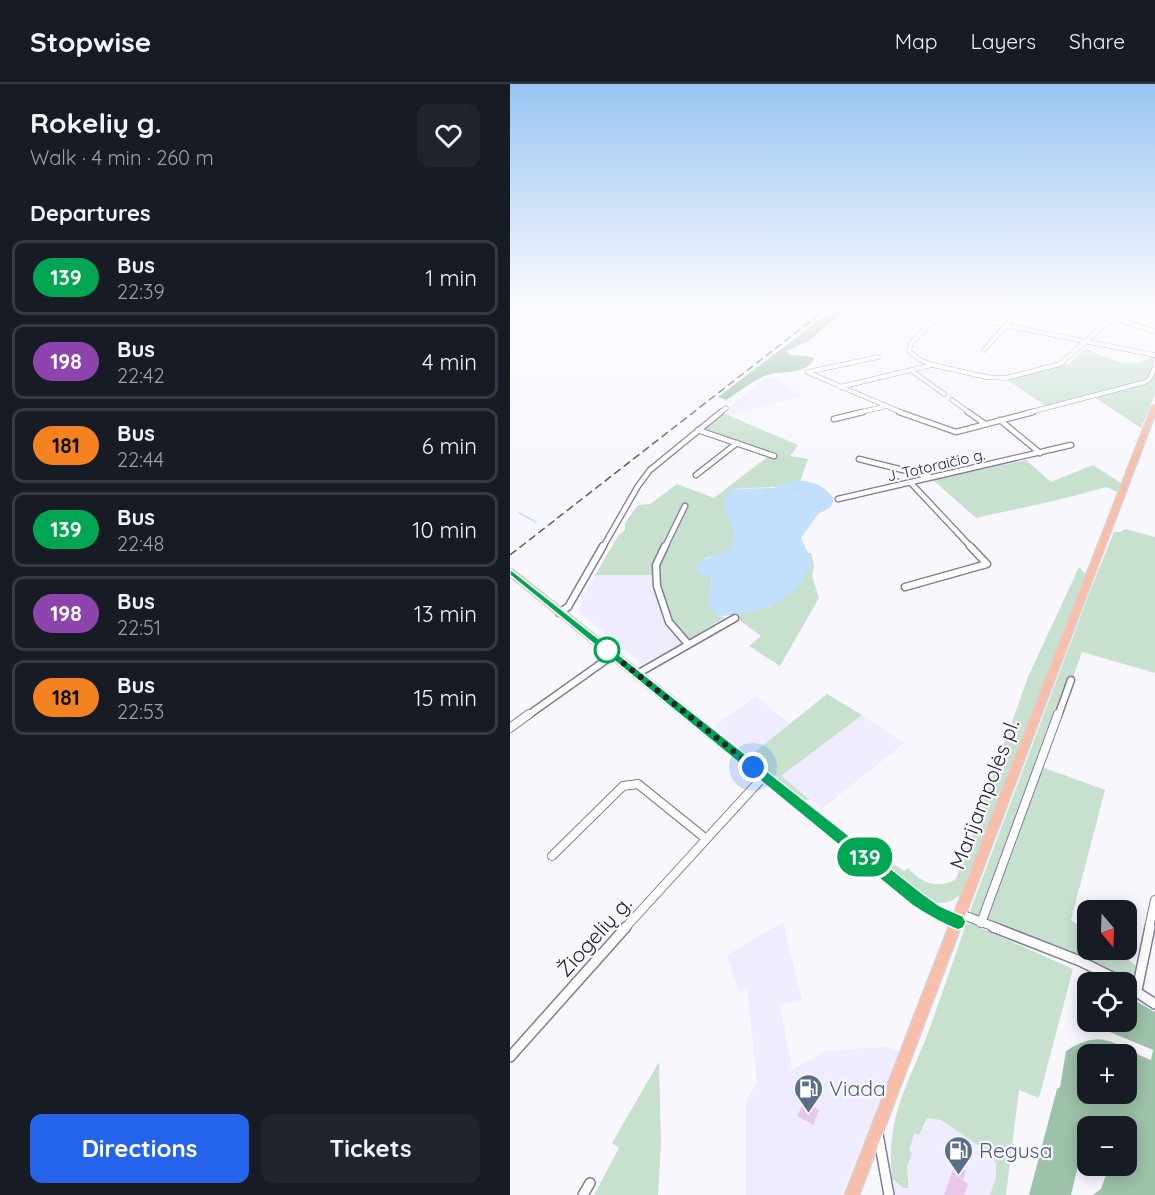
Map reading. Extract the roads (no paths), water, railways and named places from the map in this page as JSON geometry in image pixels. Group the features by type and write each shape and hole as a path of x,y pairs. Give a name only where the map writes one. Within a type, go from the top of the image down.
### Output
{"main road":[{"name":"Marijampolės pl.","path":"852,1195 1155,407"},
{"path":"510,572 918,900 934,911 959,918"}],"street":[{"path":"874,358 807,372 883,406 950,431 964,430 1147,382 1155,367"},
{"path":"917,358 933,365 986,377 1006,378 1060,364 1067,358"},
{"path":"840,388 933,365"},
{"path":"912,371 944,394"},
{"path":"952,400 985,424"},
{"path":"834,419 883,406"},
{"path":"559,613 568,607 650,470 726,408"},
{"path":"1000,420 1040,453"},
{"path":"698,430 774,456"},
{"path":"696,475 737,444"},
{"name":"J. Totoraičio g.","path":"838,500 1071,445"},
{"path":"859,459 934,478"},
{"path":"905,587 987,564 911,483"},
{"path":"685,506 656,565 657,586 669,622 688,644"},
{"path":"637,674 735,618"},
{"path":"510,728 613,655"},
{"path":"981,923 1071,681"},
{"name":"Žiogelių g.","path":"510,1057 705,838 764,776"},
{"path":"552,856 628,784 638,784 705,838"},
{"path":"1155,900 1137,990 1155,1004"},
{"path":"959,918 981,923 1101,972"},
{"path":"877,1130 889,1195"},
{"path":"583,1195 590,1183"}],"water":[{"path":"798,480 818,485 834,499 831,507 818,514 801,538 808,553 811,568 793,591 780,601 753,611 717,616 708,601 712,576 701,574 695,565 731,547 735,536 723,501 732,489 773,488"}],"waterway":[{"path":"519,513 536,522"}],"railway":[{"path":"510,555 763,358"}],"place":[{"name":"Viada","path":"808,1114"},
{"name":"Regusa","path":"958,1176"}]}
